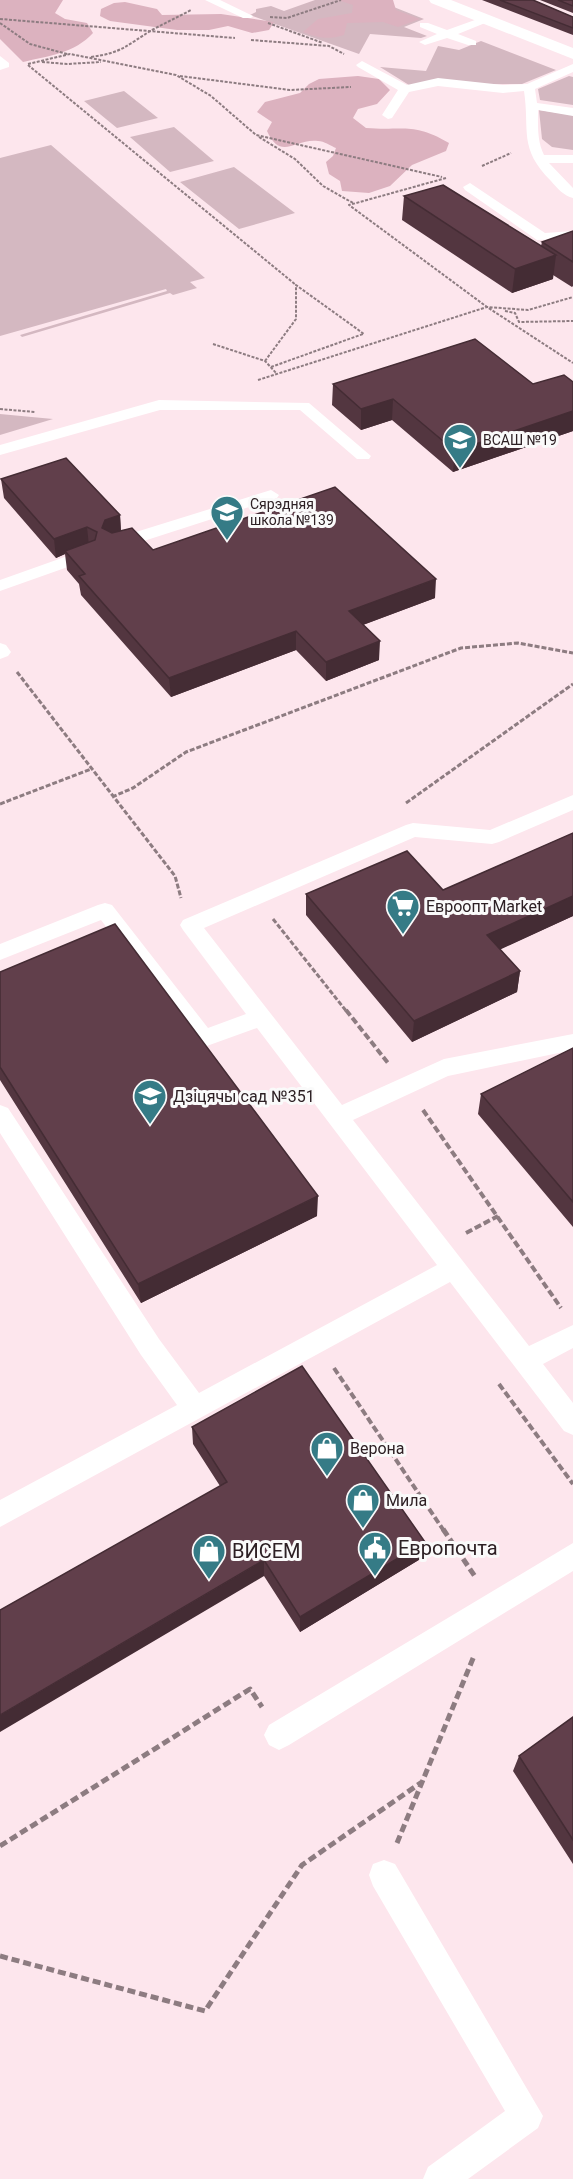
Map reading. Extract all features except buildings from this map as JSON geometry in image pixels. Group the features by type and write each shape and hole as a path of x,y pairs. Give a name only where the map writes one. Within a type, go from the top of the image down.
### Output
{"street":[{"path":"437,0 573,54"}],"lane":[{"path":"212,0 247,16"},
{"path":"425,42 486,19"},
{"path":"424,25 472,43"},
{"path":"0,60 5,65 0,66"},
{"path":"362,65 405,88 438,82 503,89 529,87 573,68"},
{"path":"529,87 533,143 550,172 573,194"},
{"path":"388,115 405,88"},
{"path":"532,106 573,112"},
{"path":"542,159 573,159"},
{"path":"470,187 542,237 573,235"},
{"path":"0,450 159,405 266,405 304,406 363,456"},
{"path":"113,545 271,495"},
{"path":"0,586 90,553"},
{"path":"573,802 492,837 413,830 190,925 573,1423"},
{"path":"0,952 105,910 204,1040 261,1017"},
{"path":"338,1117 444,1068 573,1042"},
{"path":"0,1114 150,1347 194,1407"},
{"path":"0,1514 454,1268"},
{"path":"525,1360 573,1336"},
{"path":"280,1735 495,1606 573,1556"},
{"path":"384,1875 526,2116 441,2179"}],"path":[{"path":"247,16 286,18 341,0"},
{"path":"87,58 121,51 151,31 193,10"},
{"path":"247,16 330,46 362,65"},
{"path":"0,21 330,46"},
{"path":"0,21 12,35 39,48 176,75 290,90 353,87"},
{"path":"70,54 27,64 296,285 364,334 271,367"},
{"path":"39,62 67,64 105,61"},
{"path":"176,75 211,96 256,135 296,159 323,186 353,204"},
{"path":"256,135 446,178"},
{"path":"482,166 533,143"},
{"path":"453,176 349,205 487,307 573,363"},
{"path":"265,361 296,319 296,285"},
{"path":"253,381 487,307 528,310 573,297"},
{"path":"487,307 515,313 519,322 573,321"},
{"path":"213,344 265,361 278,374"},
{"path":"0,409 40,412"},
{"path":"112,797 133,788 186,752 461,648 518,643 573,653"},
{"path":"1,651 175,876"},
{"path":"413,830 405,802 573,684"},
{"path":"0,804 91,769"},
{"path":"317,1343 495,1606 384,1875"},
{"path":"0,1846 250,1689 280,1735"},
{"path":"0,1956 205,2011 302,1864 422,1781"}],"shaded area":[{"path":"0,0 63,0 55,13 65,19 87,23 93,33 70,49 23,62 0,39"},
{"path":"315,0 376,0 424,19 404,27 427,36 421,38 370,34 359,54 250,15 256,12 256,9 271,6 284,11"},
{"path":"338,0 393,0 396,10 420,19 398,27 383,22 347,23 344,35 328,38 303,32 318,19 352,13 353,5"},
{"path":"125,2 157,9 162,15 221,14 274,22 269,30 252,33 228,26 209,30 177,30 110,21 100,16 101,9 114,3"},
{"path":"481,41 556,70 522,84 409,85 380,67 426,71 438,46 459,50"},
{"path":"358,76 379,79 390,90 377,104 358,109 353,118 366,128 417,130 437,136 449,143 446,151 412,165 390,186 369,193 342,191 340,181 329,174 326,162 333,156 336,148 318,141 283,147 278,145 267,131 272,122 257,112 265,102 300,93 309,84 319,79"},
{"path":"569,76 573,77 573,105 540,100 538,89"},
{"path":"124,91 158,118 117,128 84,101"},
{"path":"539,110 573,115 573,150 552,147 542,139"},
{"path":"174,127 214,161 170,172 130,137"},
{"path":"51,145 205,278 190,282 197,288 173,295 170,293 22,337 20,335 167,291 166,289 0,336 0,158"},
{"path":"234,167 295,213 239,229 180,182"},
{"path":"0,414 53,419 0,435"}],"place":[{"name":"ВСАШ №19","path":"460,469"},
{"name":"Сярэдняя школа №139","path":"227,541"},
{"name":"Евроопт Market","path":"403,935"},
{"name":"Дзіцячы сад №351","path":"150,1125"},
{"name":"Верона","path":"327,1477"},
{"name":"Мила","path":"363,1529"},
{"name":"Европочта","path":"375,1577"},
{"name":"ВИСЕМ","path":"209,1580"}]}
